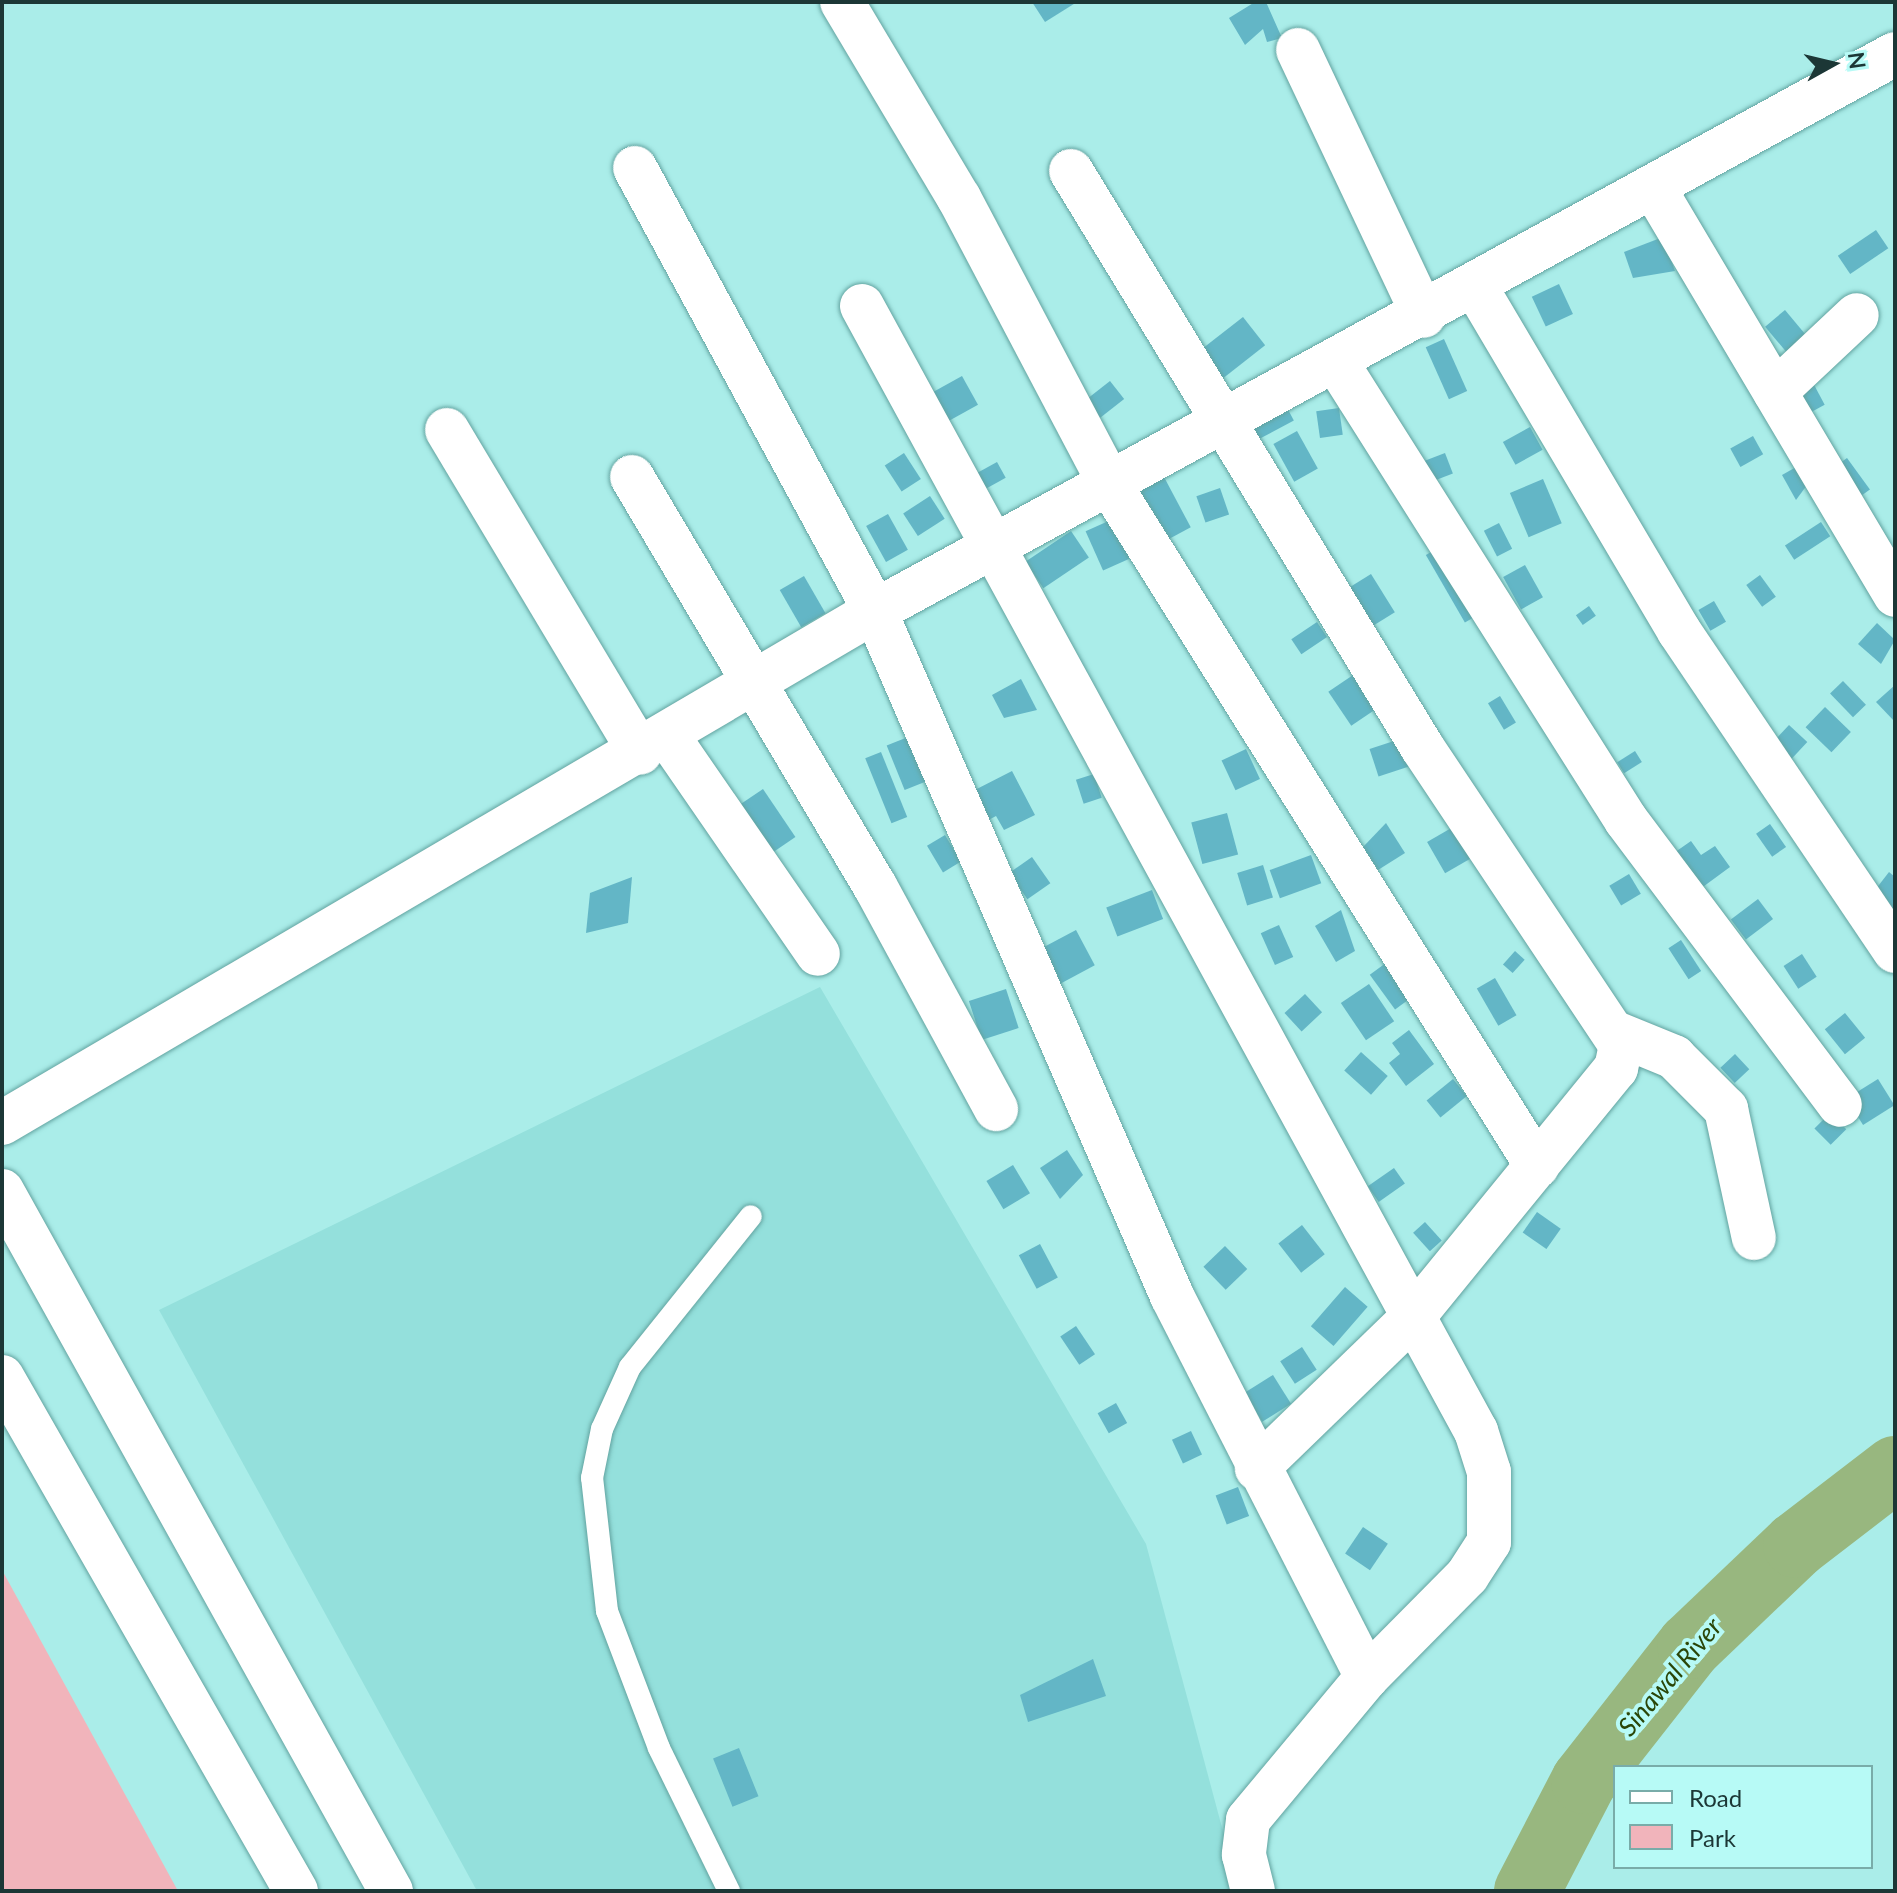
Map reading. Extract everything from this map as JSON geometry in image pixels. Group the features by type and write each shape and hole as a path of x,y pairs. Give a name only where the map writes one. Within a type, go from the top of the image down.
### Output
{"street":[{"path":"842,2 959,198 1110,485 1537,1166"},
{"path":"1298,50 1424,316"},
{"path":"2,1123 759,685 875,611 1110,485 1224,418 1424,316 1655,190 1895,54"},
{"path":"635,168 875,611 1172,1296 1257,1468 1367,1677"},
{"path":"1071,171 1422,747 1618,1034 1674,1057 1726,1109 1754,1238"},
{"path":"1655,190 1895,595"},
{"path":"1475,286 1679,631 1895,951"},
{"path":"862,306 1476,1431 1494,1505 1489,1542 1467,1576 1367,1677 1248,1820 1244,1855 1253,1891"},
{"path":"1775,392 1857,315"},
{"path":"1335,360 1626,820 1840,1105"},
{"path":"447,430 655,745 818,954"},
{"path":"632,477 759,685 996,1109"},
{"path":"1257,1468 1414,1316 1616,1068 1618,1034"},
{"path":"2,1191 391,1891"},
{"path":"2,1377 296,1891"}],"lane":[{"path":"729,1891 659,1748 607,1611 592,1478 602,1429 630,1367 751,1216"}],"shaded area":[{"path":"820,987 1146,1544 1239,1891 477,1891 159,1310"}],"green space":[{"path":"2,1570 178,1891 2,1891"}],"building":[{"path":"1032,2 1077,2 1045,22"},
{"path":"1255,2 1266,2 1282,38 1267,42 1263,29 1245,45 1229,18"},
{"path":"1876,230 1888,248 1850,274 1838,256"},
{"path":"1663,237 1675,271 1633,278 1624,252"},
{"path":"1559,284 1573,314 1546,327 1532,297"},
{"path":"1785,310 1810,340 1790,357 1765,327"},
{"path":"1243,317 1265,345 1222,379 1200,351"},
{"path":"1444,339 1467,391 1449,399 1426,347"},
{"path":"962,376 978,405 949,421 933,392"},
{"path":"1110,381 1124,399 1099,419 1085,401"},
{"path":"1812,381 1825,405 1804,416 1792,392"},
{"path":"1284,402 1294,421 1252,443 1243,424"},
{"path":"1339,408 1343,435 1320,438 1316,411"},
{"path":"1530,427 1543,450 1515,465 1503,442"},
{"path":"1297,431 1318,469 1294,482 1273,444"},
{"path":"1753,436 1763,454 1740,467 1730,449"},
{"path":"904,453 921,479 902,492 885,466"},
{"path":"1445,453 1453,474 1431,482 1424,461"},
{"path":"1847,458 1870,490 1858,498 1835,467"},
{"path":"997,462 1006,478 979,492 971,477"},
{"path":"1805,462 1813,477 1796,500 1782,475"},
{"path":"1164,477 1191,527 1164,541 1138,491"},
{"path":"1543,479 1562,523 1529,537 1510,493"},
{"path":"1220,488 1229,514 1205,523 1196,496"},
{"path":"930,496 945,519 918,536 903,513"},
{"path":"888,514 908,550 886,562 866,526"},
{"path":"1113,519 1130,558 1103,570 1086,531"},
{"path":"1821,522 1830,536 1794,560 1785,545"},
{"path":"1499,523 1512,549 1497,557 1484,531"},
{"path":"1071,531 1089,558 1043,588 1025,562"},
{"path":"1438,548 1477,616 1465,623 1426,555"},
{"path":"1525,565 1543,597 1521,609 1503,577"},
{"path":"1371,574 1395,612 1371,627 1347,589"},
{"path":"1760,575 1776,597 1762,607 1746,585"},
{"path":"804,576 826,613 801,627 780,590"},
{"path":"1714,601 1726,622 1710,631 1698,610"},
{"path":"1589,606 1596,616 1583,625 1576,615"},
{"path":"1317,622 1327,637 1301,654 1291,639"},
{"path":"1877,623 1895,640 1881,664 1858,644"},
{"path":"1359,671 1382,705 1351,726 1328,692"},
{"path":"1021,679 1037,710 1004,718 992,695"},
{"path":"1843,681 1866,705 1853,717 1830,694"},
{"path":"1895,685 1895,722 1876,702"},
{"path":"1500,696 1516,723 1504,730 1488,703"},
{"path":"1825,707 1851,732 1831,752 1806,727"},
{"path":"1789,725 1807,742 1785,766 1766,749"},
{"path":"908,737 926,782 905,790 887,746"},
{"path":"1400,739 1409,767 1379,776 1370,749"},
{"path":"1246,749 1260,779 1235,790 1222,760"},
{"path":"1635,751 1642,762 1624,773 1617,762"},
{"path":"881,752 907,817 891,823 865,758"},
{"path":"1012,771 1035,815 1004,830 996,816 983,823 967,794"},
{"path":"1094,774 1102,798 1084,804 1076,780"},
{"path":"763,789 795,837 761,861 728,812"},
{"path":"1227,813 1238,855 1202,864 1191,823"},
{"path":"1386,823 1405,853 1378,870 1363,847"},
{"path":"1460,823 1478,854 1445,873 1427,842"},
{"path":"1770,824 1786,847 1772,857 1756,834"},
{"path":"945,835 961,862 943,872 927,846"},
{"path":"1691,841 1701,855 1715,846 1730,867 1696,892 1671,855"},
{"path":"1311,855 1321,883 1280,898 1270,870"},
{"path":"1032,857 1050,883 1027,899 1009,873"},
{"path":"1263,865 1273,898 1247,905 1237,873"},
{"path":"1889,872 1895,877 1893,911 1872,894"},
{"path":"1629,874 1641,894 1621,906 1609,886"},
{"path":"632,877 628,923 586,933 590,893"},
{"path":"1152,890 1163,919 1117,937 1106,908"},
{"path":"1758,899 1773,919 1746,939 1731,919"},
{"path":"1341,910 1355,951 1336,962 1315,926"},
{"path":"1279,925 1293,957 1275,965 1261,933"},
{"path":"1076,930 1095,965 1053,987 1035,952"},
{"path":"1681,940 1701,971 1689,979 1668,948"},
{"path":"1515,951 1525,960 1513,973 1503,964"},
{"path":"1802,954 1817,977 1798,989 1784,966"},
{"path":"1390,960 1415,995 1395,1009 1370,975"},
{"path":"1495,978 1517,1015 1498,1026 1477,989"},
{"path":"1369,984 1394,1021 1366,1040 1341,1003"},
{"path":"1006,989 1019,1028 982,1040 969,1001"},
{"path":"1305,994 1322,1012 1302,1031 1285,1013"},
{"path":"1845,1013 1865,1038 1845,1054 1825,1029"},
{"path":"1409,1030 1434,1064 1406,1086 1389,1063 1400,1054 1392,1043"},
{"path":"1361,1052 1388,1076 1371,1095 1344,1071"},
{"path":"1735,1054 1749,1069 1735,1083 1720,1068"},
{"path":"1453,1079 1467,1096 1440,1117 1427,1100"},
{"path":"1878,1079 1894,1105 1863,1125 1847,1099"},
{"path":"1830,1113 1846,1129 1831,1145 1814,1129"},
{"path":"1067,1150 1083,1175 1060,1199 1040,1168"},
{"path":"1013,1165 1030,1193 1003,1209 986,1181"},
{"path":"1394,1168 1405,1184 1379,1202 1368,1186"},
{"path":"1537,1212 1561,1229 1546,1249 1523,1232"},
{"path":"1425,1222 1442,1241 1430,1251 1413,1233"},
{"path":"1302,1225 1325,1254 1301,1273 1278,1243"},
{"path":"1040,1244 1058,1278 1037,1289 1019,1255"},
{"path":"1225,1246 1247,1269 1226,1290 1203,1267"},
{"path":"1345,1287 1368,1307 1334,1346 1311,1326"},
{"path":"1076,1326 1095,1354 1079,1365 1060,1337"},
{"path":"1302,1347 1317,1370 1295,1384 1280,1361"},
{"path":"1273,1375 1291,1404 1262,1422 1244,1393"},
{"path":"1116,1403 1127,1423 1109,1433 1098,1413"},
{"path":"1191,1431 1202,1455 1183,1463 1172,1440"},
{"path":"1238,1487 1249,1516 1227,1525 1216,1496"},
{"path":"1363,1527 1388,1544 1370,1570 1345,1554"},
{"path":"1093,1659 1106,1696 1028,1722 1020,1695"},
{"path":"739,1748 758,1796 733,1807 713,1758"}],"waterway":[{"name":"Sinawal River","path":"1527,1891 1584,1781 1690,1646 1796,1545 1895,1469"}]}
